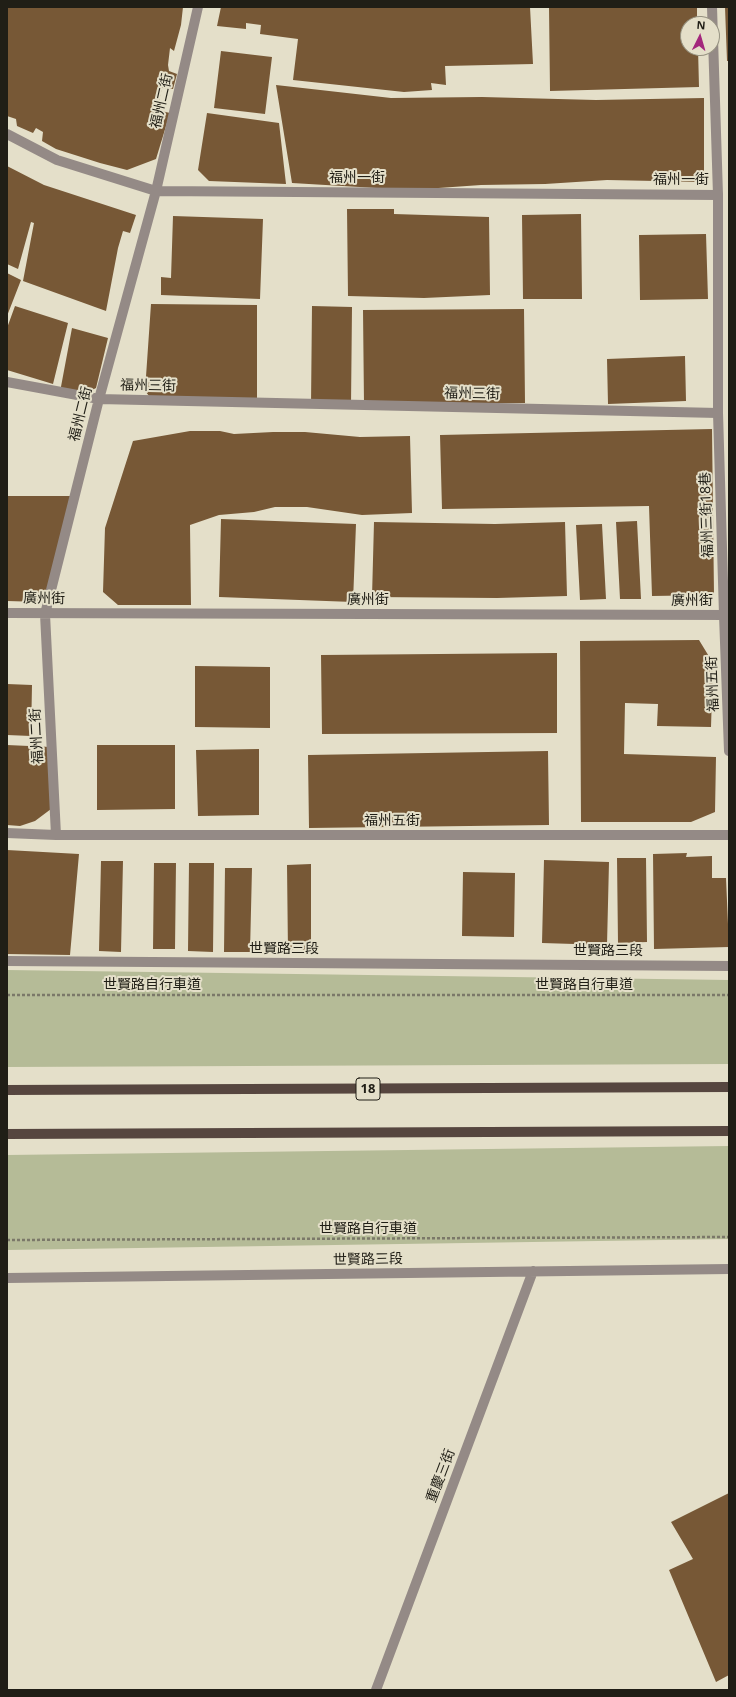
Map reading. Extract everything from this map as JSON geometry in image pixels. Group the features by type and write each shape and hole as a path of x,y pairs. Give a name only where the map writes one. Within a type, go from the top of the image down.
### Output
{"main road":[{"name":"18","path":"7,1090 729,1087"},
{"path":"7,1134 729,1131"}],"street":[{"name":"福州二街","path":"56,835 45,614 99,399 156,191 198,7"},
{"path":"712,7 718,195 718,413"},
{"name":"福州一街","path":"7,134 57,160 156,191 718,195"},
{"name":"福州三街","path":"7,382 99,399 718,413"},
{"name":"福州三街18巷","path":"718,413 727,615"},
{"name":"廣州街","path":"7,613 727,615"},
{"name":"福州五街","path":"727,615 729,751"},
{"name":"福州五街","path":"7,833 56,835 729,835"},
{"name":"世賢路三段","path":"7,961 729,966"},
{"name":"世賢路三段","path":"7,1278 729,1269"},
{"name":"重慶三街","path":"376,1690 533,1271"}],"path":[{"name":"世賢路自行車道","path":"7,995 729,995"},
{"name":"世賢路自行車道","path":"7,1240 729,1237"}],"green space":[{"path":"7,970 729,980 729,1064 7,1067"},
{"path":"729,1146 729,1239 7,1250 7,1155"}],"building":[{"path":"7,7 183,7 181,25 174,51 170,48 168,65 169,71 177,74 173,89 162,88 157,110 170,113 156,159 127,170 100,163 56,149 42,141 43,132 36,128 33,133 17,126 16,119 7,116"},
{"path":"221,7 530,7 533,64 445,66 446,85 431,83 432,90 404,92 293,80 298,39 260,34 261,25 246,23 246,29 217,26"},
{"path":"549,7 697,7 697,16 680,16 680,56 698,56 699,87 550,91"},
{"path":"725,7 729,7 729,61 727,61"},
{"path":"221,51 272,57 265,114 214,108"},
{"path":"276,85 391,98 482,97 596,100 704,98 704,182 607,180 545,184 481,185 410,190 292,183"},
{"path":"207,113 279,123 286,184 209,181 198,170"},
{"path":"7,166 44,185 136,215 130,233 123,231 118,248 106,311 23,281 34,223 31,222 18,269 7,264"},
{"path":"347,209 394,209 394,214 489,217 490,295 424,298 348,296"},
{"path":"581,214 582,299 523,299 522,215"},
{"path":"173,216 263,219 260,299 161,295 161,277 171,278"},
{"path":"706,234 708,299 640,300 639,235"},
{"path":"7,273 21,280 7,316"},
{"path":"151,304 257,305 257,404 154,402 145,391"},
{"path":"15,306 68,323 53,384 7,370 7,328"},
{"path":"312,306 352,307 351,405 311,405"},
{"path":"524,309 525,403 364,404 363,310"},
{"path":"72,328 108,338 96,388 82,395 60,392"},
{"path":"685,356 686,401 608,404 607,359"},
{"path":"712,429 714,595 652,596 649,506 442,509 440,435"},
{"path":"190,431 220,431 234,434 305,432 360,437 410,436 412,513 362,515 307,507 275,507 254,512 219,515 190,525 191,605 118,605 103,592 105,528 133,441"},
{"path":"7,496 73,496 48,596 41,602 7,601"},
{"path":"221,519 356,524 353,602 219,597"},
{"path":"637,521 641,599 620,599 616,522"},
{"path":"374,522 495,524 565,522 567,596 497,598 372,597"},
{"path":"602,524 606,599 580,600 576,525"},
{"path":"699,640 713,663 711,727 657,726 658,704 625,703 624,754 716,757 715,812 691,822 581,822 580,641"},
{"path":"557,653 557,733 322,734 321,655"},
{"path":"195,666 270,667 270,728 195,727"},
{"path":"7,684 32,685 31,736 7,735"},
{"path":"7,745 51,747 51,809 35,821 20,826 7,825"},
{"path":"97,745 175,745 175,809 97,810"},
{"path":"259,749 259,815 198,816 196,750"},
{"path":"548,751 549,825 309,828 308,755"},
{"path":"7,850 79,854 70,955 7,954"},
{"path":"687,853 686,857 712,856 712,878 726,878 729,947 654,949 653,854"},
{"path":"617,858 646,858 647,942 618,943"},
{"path":"544,860 609,862 607,945 542,943"},
{"path":"101,861 123,861 121,952 99,951"},
{"path":"154,863 176,863 175,949 153,949"},
{"path":"189,863 214,863 213,952 188,951"},
{"path":"311,864 311,953 288,953 287,865"},
{"path":"225,868 252,868 250,952 224,952"},
{"path":"463,872 515,873 514,937 462,936"},
{"path":"729,1493 729,1675 716,1682 669,1570 693,1559 671,1522"}]}
